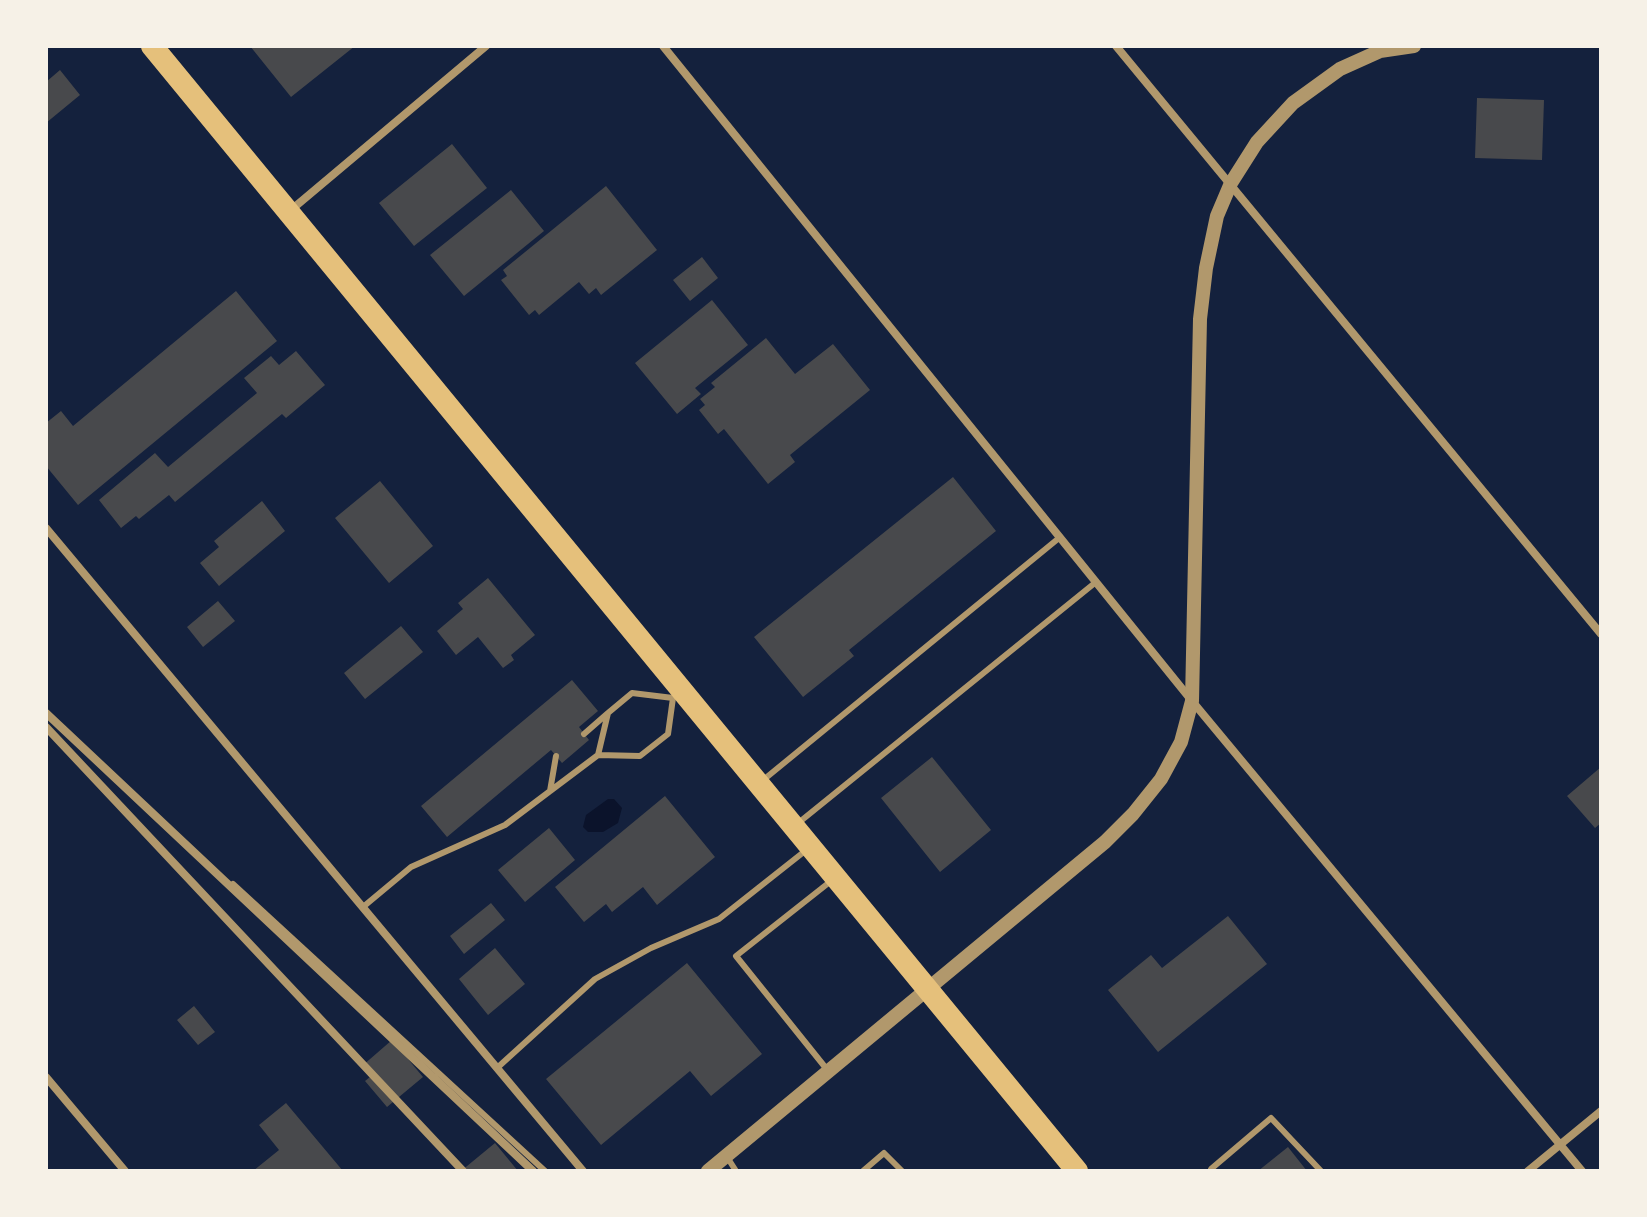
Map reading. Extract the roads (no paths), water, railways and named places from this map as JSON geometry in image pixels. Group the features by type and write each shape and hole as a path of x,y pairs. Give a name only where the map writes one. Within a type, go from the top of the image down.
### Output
{"highway":[{"path":"152,46 677,693 759,784 1077,1171"}],"street":[{"path":"288,212 486,46"},
{"path":"663,46 1192,701 1582,1171"},
{"path":"1116,46 1601,634"},
{"path":"708,1171 1105,842 1161,779 1181,742 1192,701 1200,319 1217,216 1231,183 1257,142 1293,103 1340,69 1380,51 1414,46"},
{"path":"46,528 583,1171"},
{"path":"46,712 533,1171"},
{"path":"46,727 463,1171"},
{"path":"46,1077 125,1171"},
{"path":"1528,1171 1601,1111"}],"lane":[{"path":"759,784 1059,538"},
{"path":"794,826 1096,582"},
{"path":"363,907 411,867 505,825 598,755 640,756 668,734 677,693 632,693 584,734"},
{"path":"46,712 545,1171"},
{"path":"598,755 608,713"},
{"path":"550,791 556,756"},
{"path":"497,1068 595,979 651,948 719,919 811,847"},
{"path":"829,1072 736,956 836,877"},
{"path":"1212,1171 1271,1118 1321,1171"},
{"path":"863,1171 884,1153 902,1171"},
{"path":"726,1156 736,1171"}],"water":[{"path":"608,799 614,799 622,808 618,823 603,832 588,832 583,827 586,815"}]}
